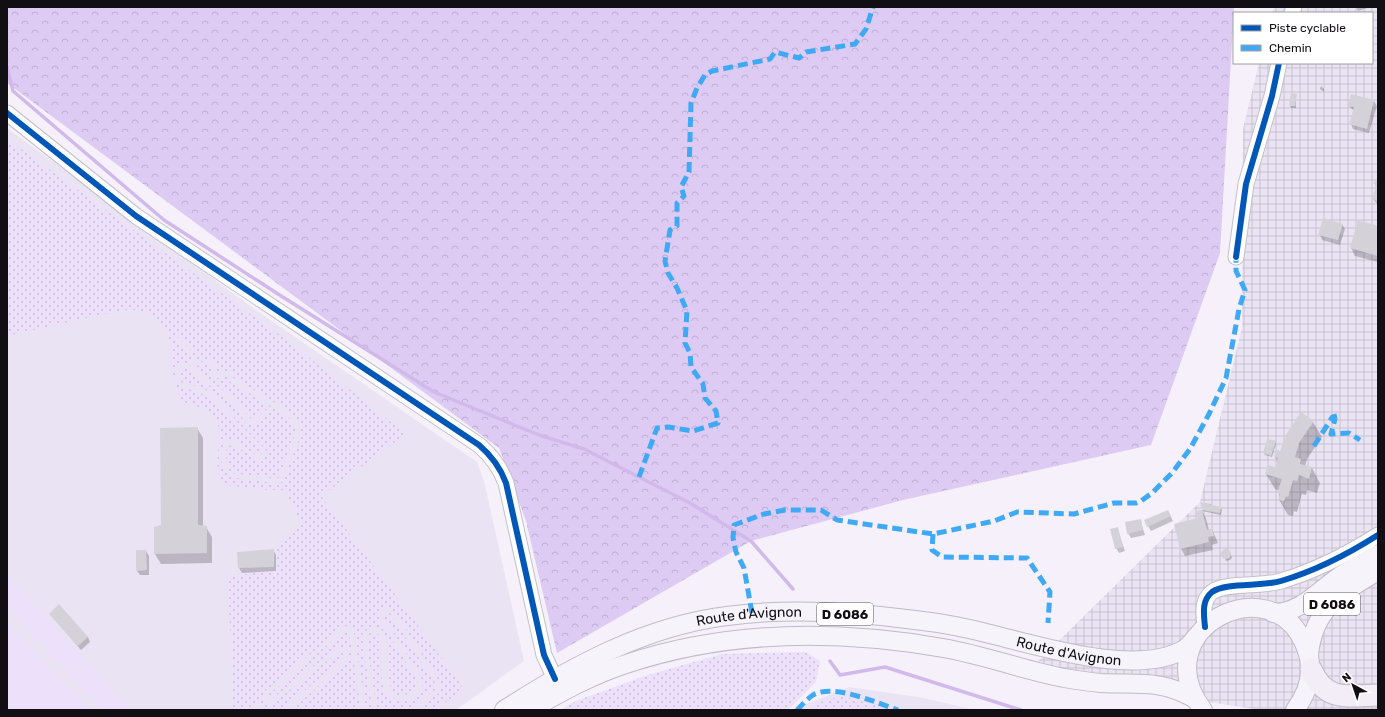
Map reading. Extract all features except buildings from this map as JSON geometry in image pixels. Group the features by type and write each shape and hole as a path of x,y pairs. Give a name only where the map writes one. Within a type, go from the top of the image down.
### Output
{"highway":[{"path":"1310,661 1318,683 1332,694 1338,696 1378,695"}],"main road":[{"name":"D 6086","path":"1273,613 1282,613 1296,609 1338,577 1378,554"},
{"name":"D 6086","path":"1310,661 1311,638 1315,626 1327,608 1345,591 1378,571"},
{"name":"Route d'Avignon","path":"504,710 555,679 607,652 665,628 726,616 752,613 838,613 916,620 958,626 1069,654 1114,659 1162,657 1184,649 1221,614 1238,609 1255,608 1273,613"},
{"path":"1273,613 1286,620 1296,629 1304,641 1310,661 1306,691 1295,710"},
{"path":"1199,704 1189,684 1187,668 1190,652 1201,632"},
{"name":"Route d'Avignon","path":"530,710 589,678 624,664 697,645 770,637 844,637 944,648 1070,679 1102,683 1153,683 1172,688 1199,704"}],"street":[{"path":"1236,257 1246,184 1272,96 1279,64"},
{"path":"7,112 136,216 479,445 491,456 501,470 506,483 544,655 555,679"},
{"path":"1201,632 1205,602 1210,594 1219,588 1258,585 1287,579 1320,566 1378,536"}],"shaded area":[{"path":"1274,7 1378,7 1378,710 1261,710 1025,674 1200,502 1242,327 1243,129 1259,64 1373,64 1373,12 1272,12"},
{"path":"7,128 253,308 477,462 484,481 524,661 456,710 7,710"},
{"path":"7,139 288,341 406,434 321,496 462,686 461,691 435,710 416,710 439,693 441,684 397,615 389,607 381,611 380,620 417,680 418,686 411,693 406,695 397,695 391,687 388,679 387,643 385,635 380,628 370,628 362,635 372,710 366,710 353,627 345,626 265,691 262,696 262,700 266,704 272,704 338,652 341,651 343,653 342,659 282,710 268,710 264,705 256,702 246,710 236,710 233,707 233,669 227,580 236,575 278,571 276,547 302,524 285,490 269,490 224,485 218,469 219,430 217,421 209,411 181,400 173,374 170,340 161,324 150,314 135,310 117,311 7,336","holes":["178,337 191,350 198,363 214,359 216,375 231,370 232,377 289,411 298,422 301,434 283,482 274,483 230,477 224,469 221,454 223,444 226,440 235,441 256,455 262,454 262,449 227,416 212,397 179,386 176,375 180,364 188,364 233,398 251,419 255,419 271,406 229,381 229,376 213,379 211,364 195,366 190,355 175,340"]},
{"path":"185,368 227,398 246,423 256,423 275,408 289,417 296,432 280,477 276,479 231,473 226,456 227,448 229,446 239,448 258,459 265,456 266,450 238,423 217,396 200,387 181,382 180,372 181,369"},
{"path":"7,575 131,710 101,710 96,702 7,607"},
{"path":"385,613 390,613 435,683 435,690 407,710 377,710 366,641 370,633 378,634 381,638 382,684 386,692 393,698 408,700 421,692 423,686 421,677 384,618"},
{"path":"7,622 89,710 7,710"},
{"path":"345,630 349,632 361,710 292,710 347,660 349,653 345,648 337,648 272,699 269,698 269,694"},
{"path":"806,652 820,661 816,682 788,710 560,710 576,701 648,675 722,654"},
{"path":"849,687 924,698 974,710 791,710"},
{"path":"842,696 893,710 808,710 816,703"}],"green space":[{"path":"7,7 1234,7 1220,253 1151,445 903,500 751,541 557,653 526,521 499,448 7,83"}],"waterway":[{"path":"7,67 13,91 164,220 434,392 539,435 584,449 690,503 751,541 793,589"},
{"path":"830,661 840,675 885,667 1021,710"}],"marked path":[{"path":"639,477 657,428 668,427 693,431 718,423 716,411 705,398 703,384 691,367 690,353 685,343 687,311 677,288 668,273 665,261 670,230 677,226 677,203 684,196 681,187 689,172 691,103 697,88 705,75 712,71 770,59 775,52 799,58 806,52 855,44 866,29 873,7"},
{"path":"752,613 744,568 736,552 733,538 734,525 764,514 785,510 821,510 837,520 933,534 994,521 1017,512 1074,514 1114,503 1136,503 1152,493 1172,473 1190,449 1226,378 1239,309 1245,290 1236,271 1236,257"},
{"path":"1334,414 1335,419 1331,434 1349,433 1360,440"},
{"path":"1314,446 1333,416"},
{"path":"933,534 932,550 942,557 1027,558 1050,592 1048,623"},
{"path":"797,710 813,695 832,691 855,695 898,710"}],"cycle path":[{"path":"1236,257 1246,184 1272,96 1279,64"},
{"path":"7,113 136,216 479,445 488,453 495,462 506,483 544,655 555,679"},
{"path":"1205,627 1205,604 1208,596 1212,592 1226,587 1273,583 1294,577 1331,561 1378,535"}]}
